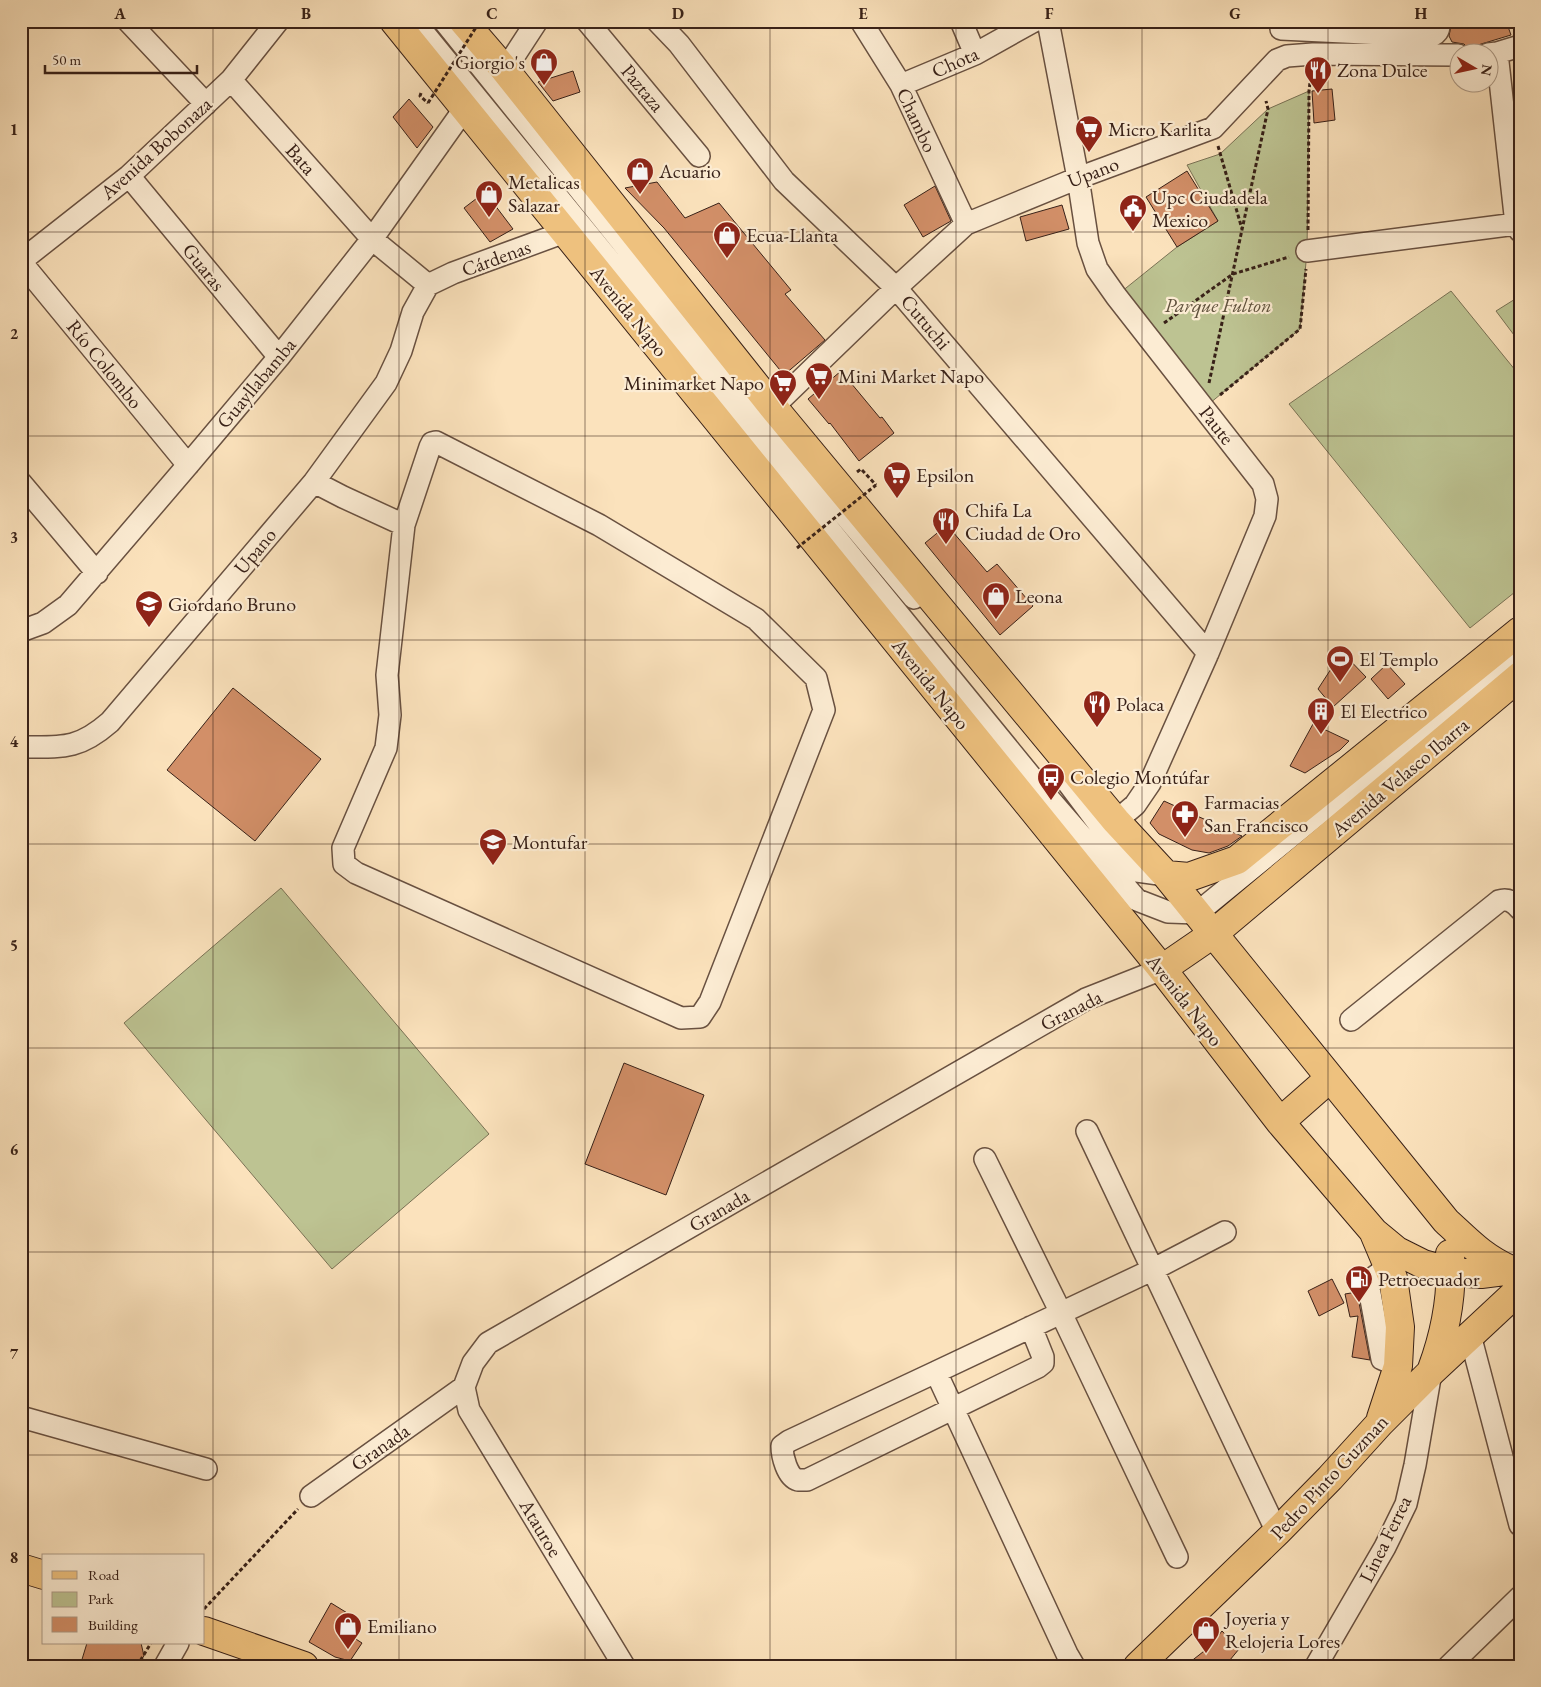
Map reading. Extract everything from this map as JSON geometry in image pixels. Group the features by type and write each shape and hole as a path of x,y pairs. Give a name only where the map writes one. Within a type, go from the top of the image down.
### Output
{"main road":[{"name":"Avenida Napo","path":"394,21 1162,969 1280,1122 1374,1232 1396,1251 1423,1264 1452,1272 1517,1276"},
{"path":"463,21 505,70 773,407 1116,821 1166,875 1446,1221 1491,1261 1517,1276"},
{"name":"Avenida Velasco Ibarra","path":"1166,875 1189,877 1237,860 1520,631"},
{"name":"Avenida Velasco Ibarra","path":"1162,969 1205,924 1520,676"},
{"path":"1280,1122 1330,1078"},
{"path":"1431,1372 1446,1323 1450,1298 1452,1272 1446,1221"},
{"path":"1374,1232 1392,1278 1400,1327 1398,1366 1380,1422"},
{"name":"Pedro Pinto Guzman","path":"1138,1666 1277,1532 1380,1422 1470,1335 1517,1276"},
{"path":"21,1568 42,1574"},
{"path":"205,1631 304,1666"}],"street":[{"path":"128,21 206,104"},
{"name":"Avenida Bobonaza","path":"21,262 129,176 206,104 230,80 278,21"},
{"path":"414,21 1051,801 1136,900 1205,924 1520,650"},
{"path":"444,21 762,417 1062,775 1131,868 1137,871 1166,875"},
{"path":"505,70 537,21"},
{"name":"Paztaza","path":"587,21 700,156"},
{"name":"Cutuchi","path":"657,21 679,44 784,181 896,288 1208,654"},
{"name":"Chambo","path":"860,21 901,85 966,224"},
{"path":"961,21 975,54"},
{"name":"Chota","path":"901,85 975,54 1034,21"},
{"name":"Paute","path":"1048,21 1078,178 1088,243 1097,269 1263,484 1267,499 1265,516 1208,654 1150,783 1135,805 1116,821"},
{"path":"1438,27 1433,36 1427,36 1280,25 1287,56 1313,54 1448,55"},
{"path":"1498,52 1520,46"},
{"name":"Upano","path":"773,407 896,288 966,224 1078,178 1212,128 1277,60 1287,56"},
{"name":"Bata","path":"230,80 372,239 428,285"},
{"path":"1308,251 1518,227 1498,88"},
{"name":"Guayllabamba","path":"21,631 43,623 68,605 97,573 279,357 372,239 465,108"},
{"name":"Guaras","path":"129,176 279,357"},
{"name":"Cárdenas","path":"428,285 453,273 565,232"},
{"name":"Río Colombo","path":"21,262 188,465"},
{"name":"Upano","path":"21,748 58,747 78,744 90,738 110,722 314,482 386,383 401,350 413,312 428,285"},
{"path":"436,442 599,524 756,619 816,678 824,710 710,1002 700,1017 681,1018 356,873 344,864 343,848 386,748 390,715 387,676 404,525 430,447 432,443 436,442"},
{"path":"314,482 404,525"},
{"path":"21,483 97,573"},
{"path":"1351,1020 1499,901 1506,899 1515,903 1520,909"},
{"name":"Granada","path":"310,1496 464,1387 473,1363 488,1343 1086,999 1162,969"},
{"path":"1087,1131 1277,1532"},
{"path":"984,1159 1061,1313 1177,1557"},
{"path":"1031,1327 1043,1358 1043,1363 1038,1367 807,1480 797,1480 790,1475 782,1453 782,1446 788,1441 1154,1269 1225,1232"},
{"path":"1470,1335 1520,1525"},
{"path":"936,1372 1074,1666"},
{"name":"Linea Ferrea","path":"1316,1666 1385,1547 1406,1504 1415,1465 1431,1372"},
{"name":"Atauroe","path":"464,1387 469,1410 624,1666"},
{"path":"21,1417 206,1469"},
{"path":"1449,1666 1520,1597"},
{"path":"165,1666 177,1644"}],"path":[{"path":"420,96 428,103 480,21"},
{"path":"1204,408 1300,329 1308,251 1309,91 1313,54"},
{"path":"1204,408 1268,109 1260,77"},
{"path":"1212,128 1242,230"},
{"path":"1147,336 1233,274 1308,251"},
{"path":"797,548 876,485 861,469"},
{"path":"205,1608 310,1496"},
{"path":"137,1666 150,1644"}],"green space":[{"name":"Parque Fulton","path":"1309,91 1307,251 1300,329 1204,408 1116,296 1177,247 1218,221 1187,165 1220,154 1268,109"},
{"path":"1451,291 1520,376 1520,588 1470,628 1289,404"},
{"path":"1520,296 1520,343 1496,311"},
{"path":"281,888 489,1134 332,1269 124,1023"}],"building":[{"path":"1452,21 1506,21 1511,35 1488,42 1452,42 1449,36"},
{"path":"573,71 580,92 553,101 538,82"},
{"path":"1332,89 1335,120 1314,123 1312,91"},
{"path":"409,99 433,127 417,148 393,117"},
{"path":"1187,171 1218,221 1177,247 1146,197"},
{"name":"Ecua-Llanta","path":"657,182 685,218 719,203 791,290 785,294 825,340 784,375 664,228 625,188"},
{"path":"935,186 951,221 923,237 904,205"},
{"name":"Metalicas Salazar","path":"485,192 513,229 490,242 464,208"},
{"path":"1062,205 1069,229 1026,241 1020,217"},
{"path":"841,371 894,433 859,461 830,423 808,399"},
{"path":"947,525 987,572 997,564 1033,606 1000,635 925,543"},
{"name":"El Templo","path":"1342,652 1366,677 1333,707 1318,689"},
{"path":"1387,664 1405,684 1388,699 1371,679"},
{"path":"233,688 321,759 255,841 167,770"},
{"path":"1313,724 1349,741 1340,750 1305,773 1290,766"},
{"path":"1164,801 1242,836 1228,846 1209,853 1192,850 1159,834 1150,823"},
{"path":"624,1063 704,1095 666,1195 585,1164"},
{"path":"1332,1279 1344,1303 1319,1316 1308,1291"},
{"path":"1357,1292 1370,1360 1352,1357 1358,1316 1350,1317 1345,1294"},
{"path":"331,1603 357,1619 348,1634 362,1643 350,1661 335,1657 309,1642"},
{"path":"1222,1631 1239,1649 1225,1666 1185,1666 1208,1648"},
{"path":"87,1644 141,1644 144,1656 135,1666 80,1666"}],"place":[{"name":"Giorgio's","path":"544,86"},
{"name":"Zona Dulce","path":"1318,94"},
{"name":"Micro Karlita","path":"1089,153"},
{"name":"Acuario","path":"640,195"},
{"name":"Metalicas Salazar","path":"489,218"},
{"name":"Upc Ciudadela Mexico","path":"1133,232"},
{"name":"Ecua-Llanta","path":"727,259"},
{"name":"Mini Market Napo","path":"819,400"},
{"name":"Minimarket Napo","path":"783,407"},
{"name":"Epsilon","path":"897,499"},
{"name":"Chifa La Ciudad de Oro","path":"946,545"},
{"name":"Leona","path":"996,620"},
{"name":"Giordano Bruno","path":"149,628"},
{"name":"El Templo","path":"1340,683"},
{"name":"Polaca","path":"1097,728"},
{"name":"El Electrico","path":"1321,735"},
{"name":"Colegio Montúfar","path":"1051,801"},
{"name":"Farmacias San Francisco","path":"1185,838"},
{"name":"Montufar","path":"493,866"},
{"name":"Petroecuador","path":"1359,1303"},
{"name":"Emiliano","path":"348,1650"},
{"name":"Joyeria y Relojeria Lores","path":"1206,1654"}]}
